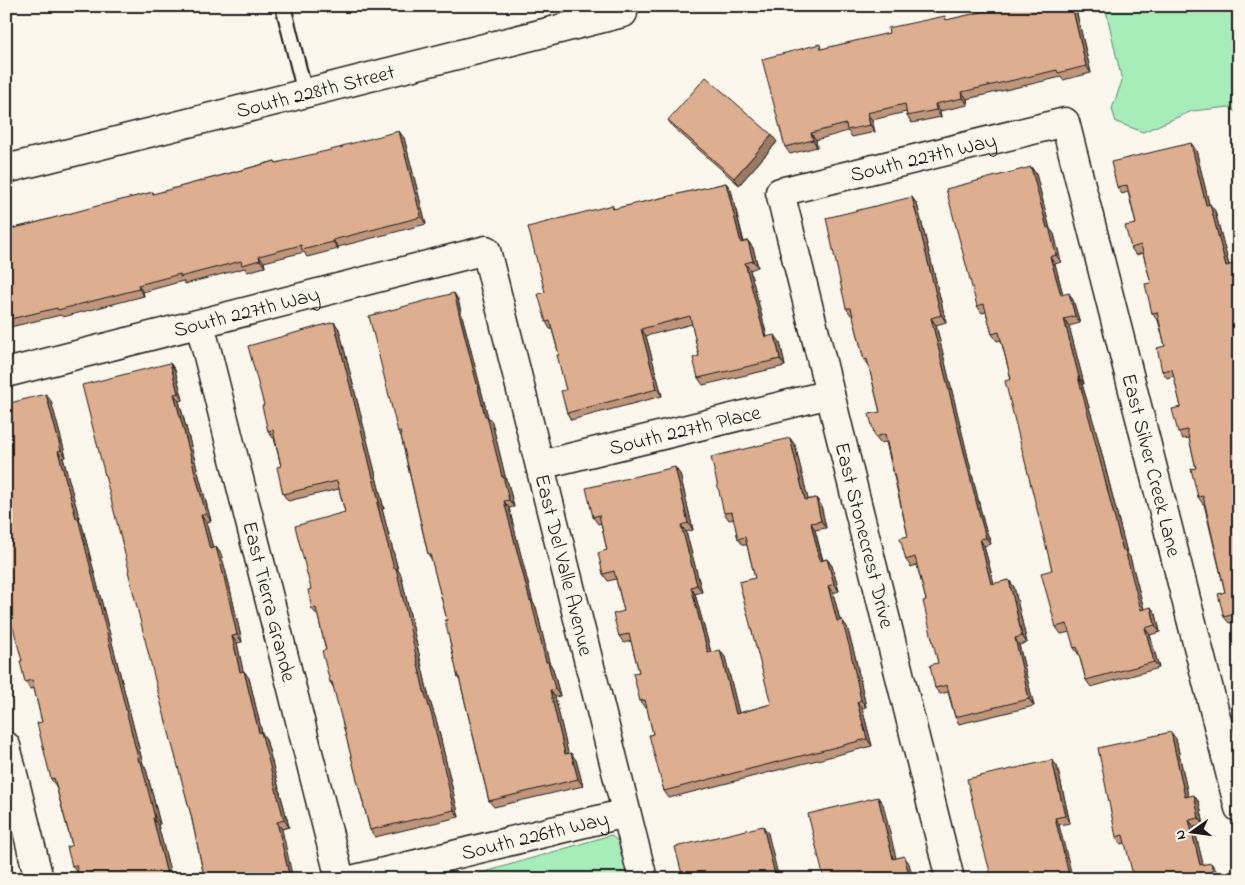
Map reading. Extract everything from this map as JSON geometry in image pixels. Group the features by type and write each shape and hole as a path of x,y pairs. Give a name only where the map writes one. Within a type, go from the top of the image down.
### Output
{"street":[{"name":"South 228th Street","path":"6,169 305,93 622,9"},
{"name":"South 227th Way","path":"780,192 1065,122"},
{"name":"East Silver Creek Lane","path":"1065,122 1239,808"},
{"name":"East Stonecrest Drive","path":"780,192 950,879"},
{"name":"South 227th Way","path":"6,373 486,250"},
{"name":"East Del Valle Avenue","path":"486,250 643,879"},
{"name":"East Tierra Grande","path":"200,324 340,879"},
{"name":"South 227th Place","path":"540,465 830,394"},
{"path":"6,746 39,879"},
{"name":"South 226th Way","path":"355,879 626,813"}],"lane":[{"path":"283,6 305,93"}],"green space":[{"path":"1105,6 1239,6 1239,116 1230,107 1192,111 1143,132 1116,122 1112,109 1122,81"},
{"path":"611,835 620,843 629,879 461,879"}],"building":[{"path":"1008,6 1072,6 1086,66 1058,73 1057,70 962,92 963,98 935,104 936,110 907,116 905,104 867,113 870,125 847,130 846,124 811,133 813,140 785,147 762,59 820,44 821,49 889,33 888,28 945,16 946,20"},
{"path":"706,77 772,135 734,178 668,120"},
{"path":"399,131 421,217 302,250 301,245 259,256 260,260 242,265 241,261 180,277 180,274 138,285 139,289 58,310 57,308 6,320 6,230 153,192 153,194 275,161 276,163 343,147"},
{"path":"1191,143 1206,205 1210,204 1226,266 1233,264 1239,289 1239,349 1236,349 1239,359 1239,636 1234,614 1224,617 1218,594 1225,592 1203,496 1198,497 1191,469 1196,468 1187,430 1178,432 1172,409 1181,407 1172,369 1162,371 1157,348 1165,346 1157,312 1152,313 1145,284 1151,283 1141,245 1131,248 1125,226 1136,224 1127,185 1117,187 1111,162"},
{"path":"1031,167 1056,255 1050,257 1061,295 1069,293 1075,316 1064,319 1123,551 1125,550 1141,610 1151,607 1155,625 1145,628 1154,662 1086,680 1077,647 1074,648 1067,624 1056,627 1041,573 1052,570 1005,381 1011,379 999,332 992,334 984,304 977,306 946,189"},
{"path":"726,183 741,243 748,241 753,261 745,263 765,337 775,335 780,359 698,378 693,358 699,356 690,316 641,329 657,389 567,413 561,391 566,390 557,355 559,355 550,321 546,322 538,294 545,292 528,227 612,205 613,209"},
{"path":"912,197 941,315 931,318 986,538 980,539 991,584 1009,580 1022,636 1015,638 1029,699 955,717 947,685 935,688 930,665 938,663 923,601 926,600 915,557 906,560 900,538 908,536 885,434 875,437 869,414 880,412 867,359 864,360 851,308 846,308 826,218"},
{"path":"454,293 485,416 487,416 509,500 504,501 546,662 548,662 555,689 550,690 565,754 571,753 578,779 489,801 458,678 445,620 447,620 430,554 428,554 400,431 398,432 369,316"},
{"path":"334,322 454,810 370,830 332,682 330,682 322,651 326,650 316,608 312,609 308,590 311,589 295,526 345,512 337,481 283,494 277,467 281,466 273,430 268,431 262,406 264,405 248,346"},
{"path":"170,363 178,393 174,394 206,514 201,515 210,549 216,547 224,577 237,635 232,636 240,672 244,671 259,733 261,732 284,820 277,822 290,879 194,879 204,876 191,815 158,692 82,385"},
{"path":"46,394 61,450 58,451 76,518 78,518 139,762 141,762 168,879 79,879 76,865 72,866 67,847 72,845 54,778 51,779 37,723 42,722 32,680 25,682 20,661 22,661 6,601 6,404"},
{"path":"790,438 805,500 816,498 821,521 811,523 820,561 827,559 834,584 828,586 837,621 842,620 850,649 861,700 857,702 867,739 664,791 649,735 653,734 645,700 640,701 633,673 639,672 629,634 619,636 613,614 624,611 614,571 603,574 598,553 607,550 599,515 593,517 586,488 675,467 688,523 681,525 697,585 691,587 708,653 720,650 736,714 771,704 739,582 755,578 745,537 738,539 732,512 724,513 711,457"},
{"path":"1171,732 1185,797 1194,795 1199,818 1189,820 1200,865 1211,863 1215,879 1134,879 1123,835 1116,837 1098,748"},
{"path":"1052,760 1065,816 1055,818 1070,879 992,879 967,779"},
{"path":"878,797 893,859 904,856 910,878 824,879 808,814"},
{"path":"763,826 776,879 683,878 675,847"}]}
